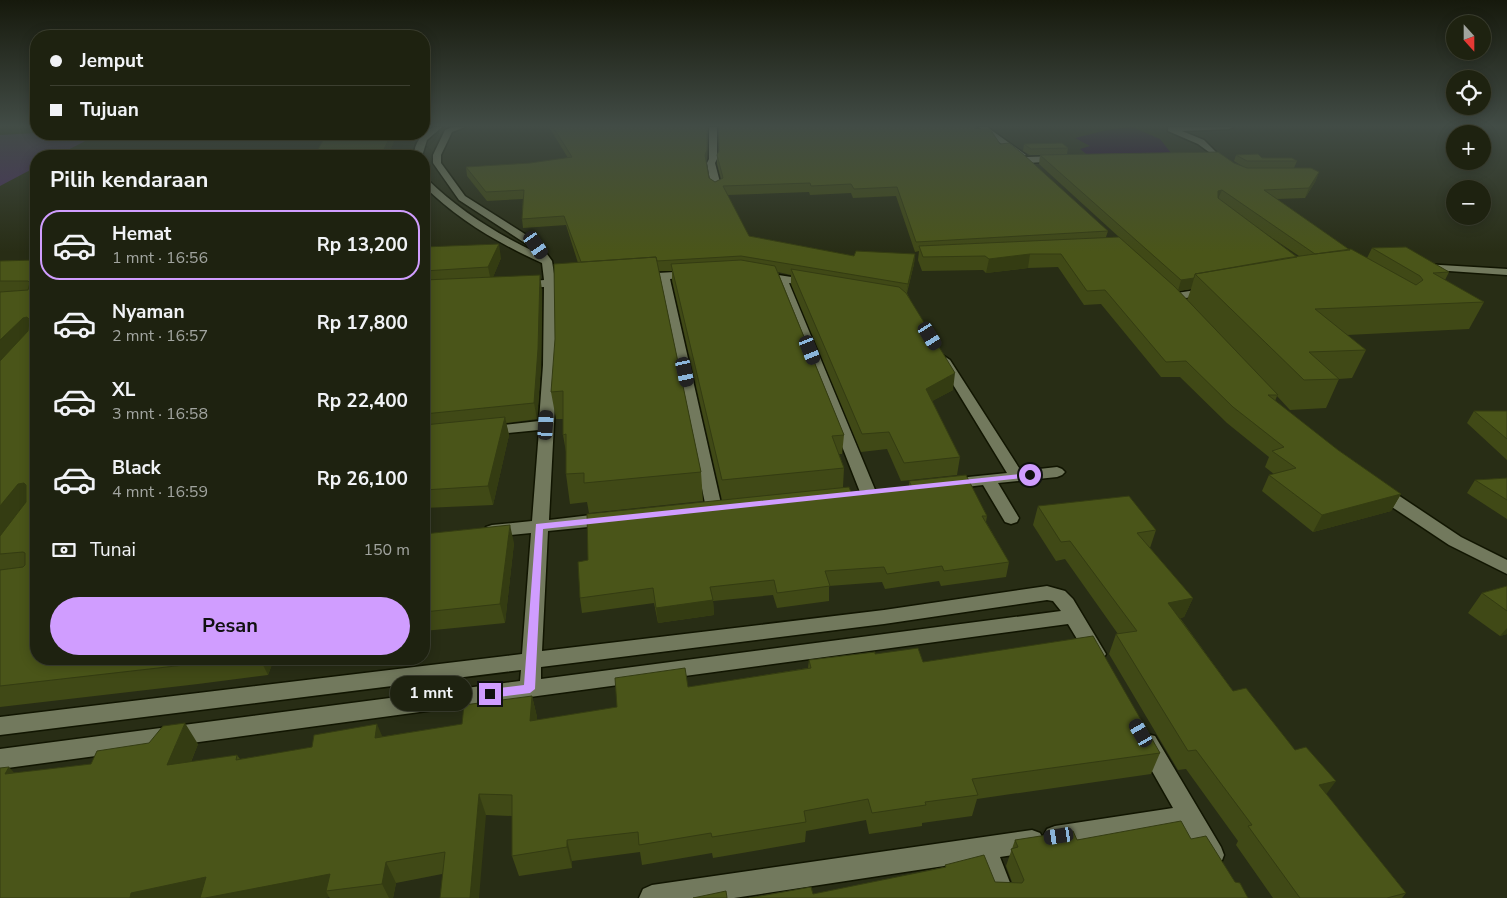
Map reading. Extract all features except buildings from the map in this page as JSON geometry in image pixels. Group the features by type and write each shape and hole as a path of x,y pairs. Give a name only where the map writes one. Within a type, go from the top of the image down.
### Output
{"street":[{"path":"438,169 462,198 536,245 547,261 550,284 550,365 530,689"},
{"path":"712,169 716,186"},
{"path":"1037,169 1041,173"},
{"path":"430,186 463,216 514,248 547,261"},
{"path":"1412,267 1507,272"},
{"path":"626,278 704,273"},
{"path":"749,273 820,284"},
{"path":"664,275 714,508"},
{"path":"1154,277 1188,310"},
{"path":"782,278 868,492"},
{"path":"512,286 588,281"},
{"path":"1175,297 1223,288"},
{"path":"936,346 1017,477"},
{"path":"471,432 546,425"},
{"path":"932,486 1057,472"},
{"path":"988,480 1011,518"},
{"path":"1369,485 1455,541 1507,568"},
{"path":"848,494 886,490"},
{"path":"694,510 733,506"},
{"path":"472,533 626,517"},
{"path":"0,726 884,617 1047,593 1059,596 1074,616 1108,675"},
{"path":"0,759 1074,616"},
{"path":"1137,725 1224,874"},
{"path":"652,898 745,891 984,848 1189,817"},
{"path":"984,848 1003,898"}],"shaded area":[{"path":"0,169 30,169 30,170 0,186"}],"route":[{"path":"490,694 530,689 539,526 1030,475"}]}
